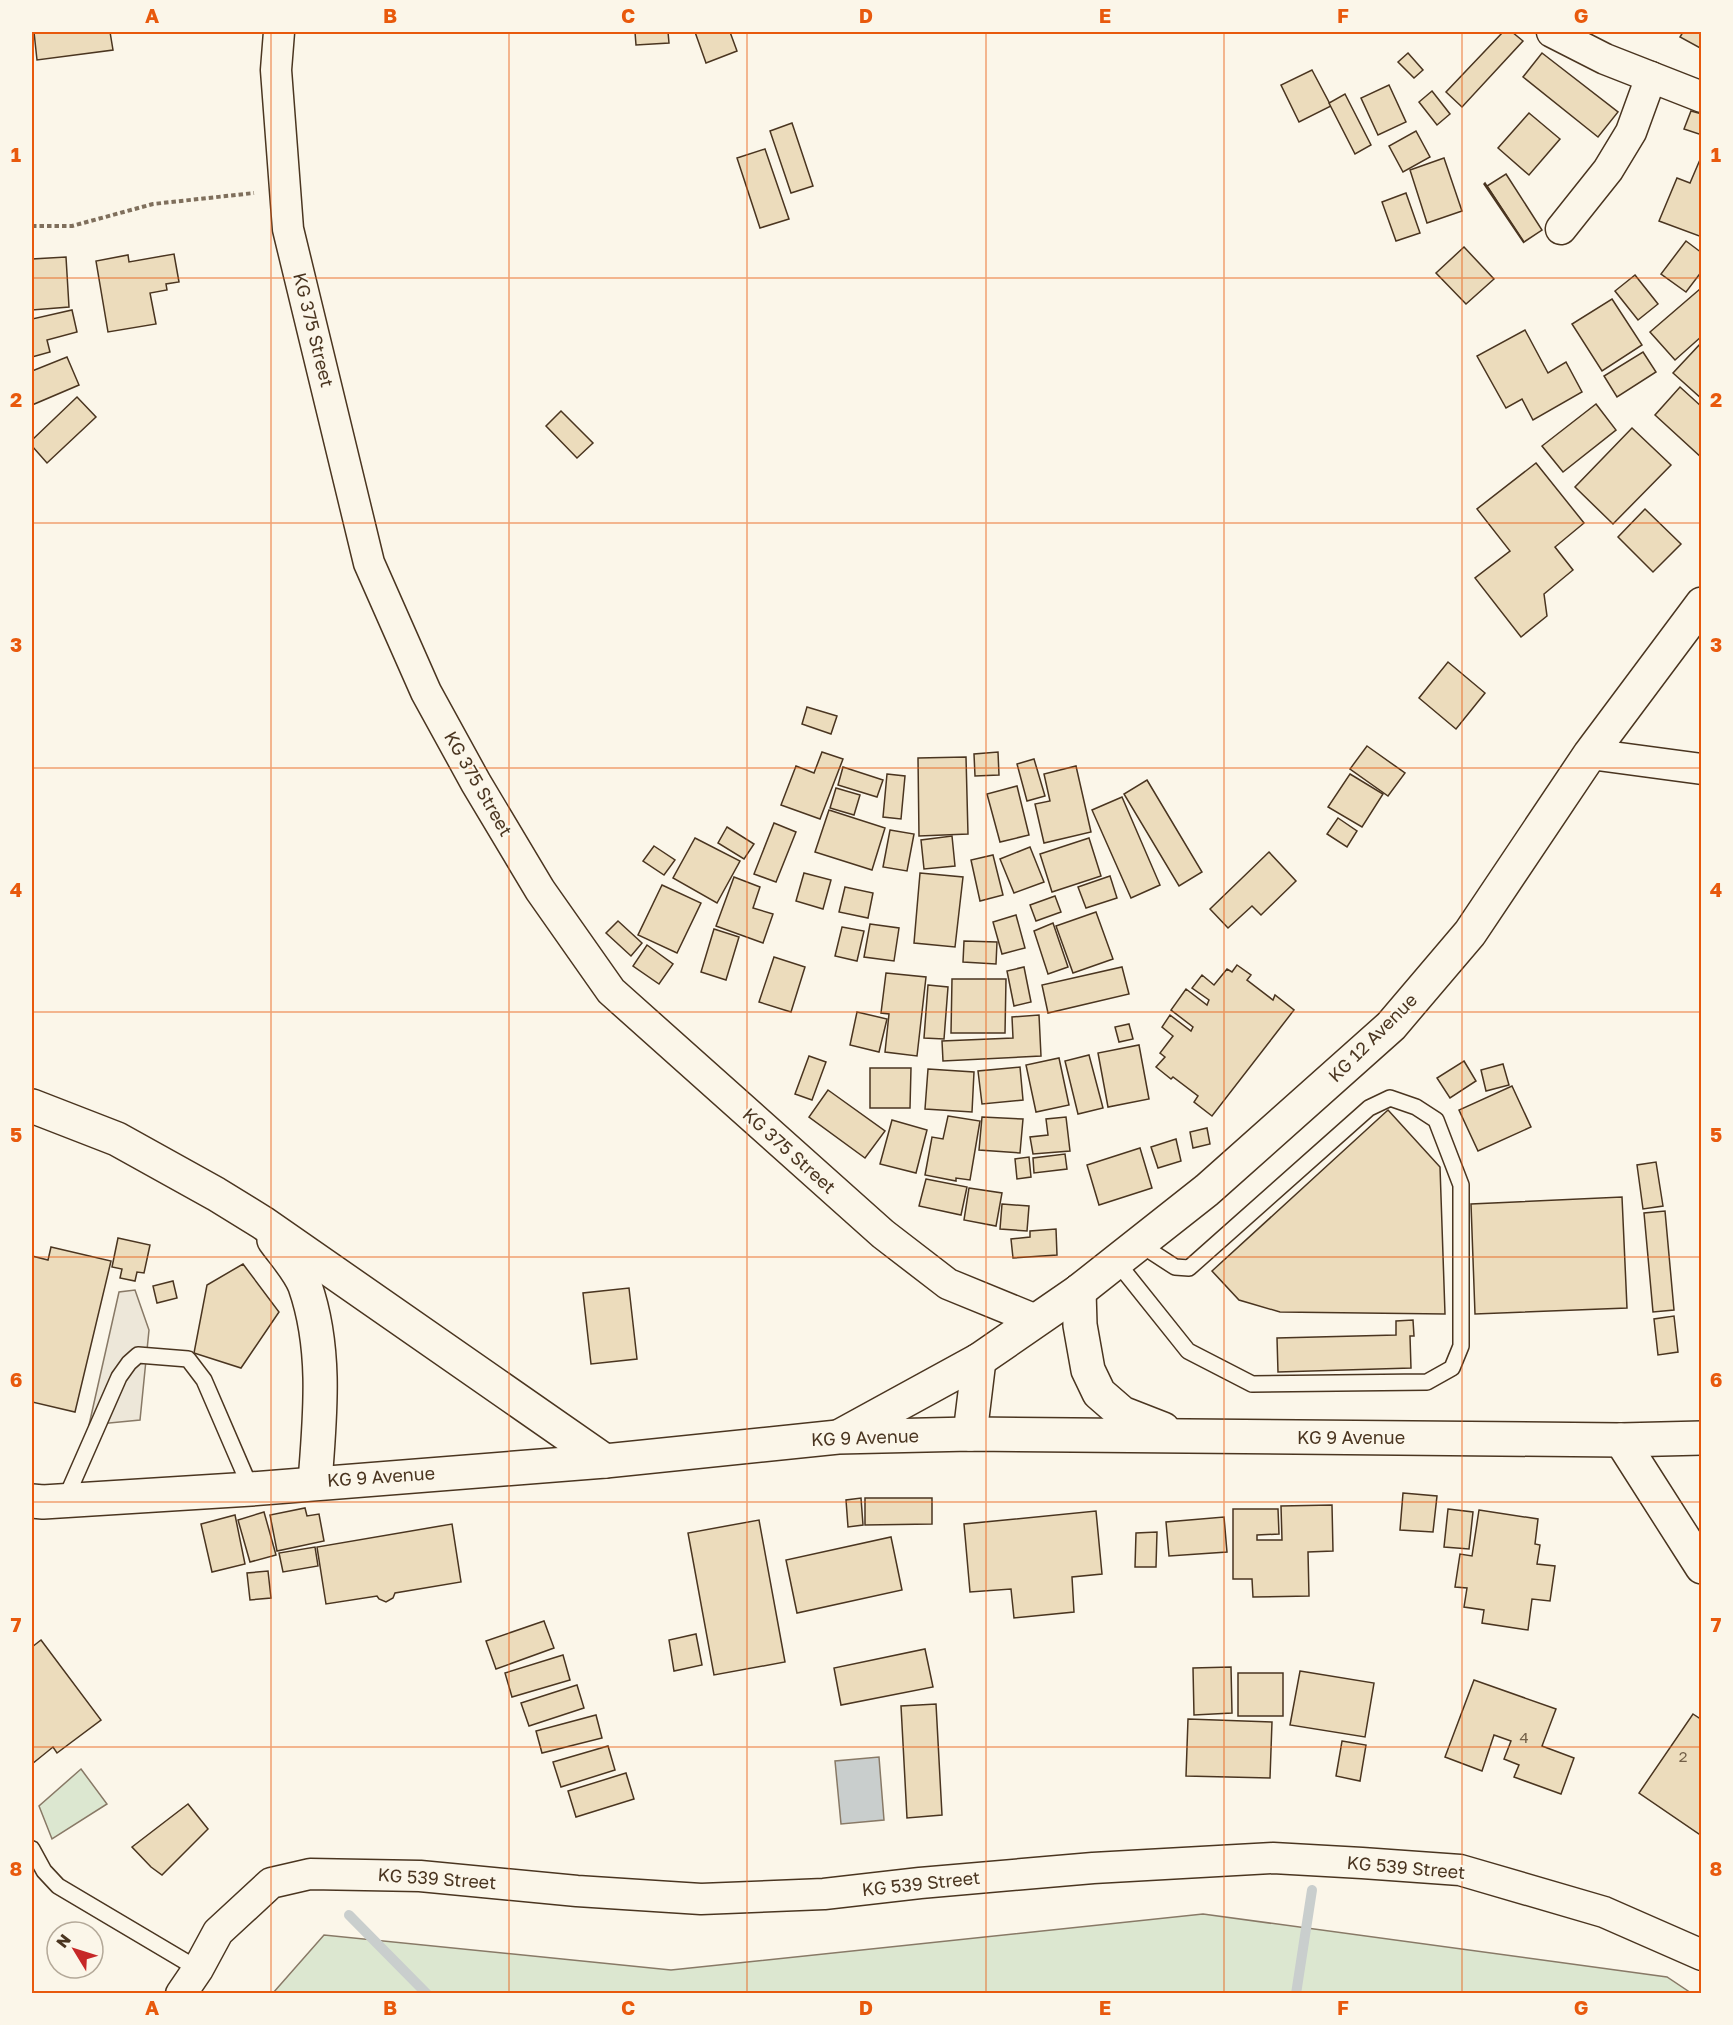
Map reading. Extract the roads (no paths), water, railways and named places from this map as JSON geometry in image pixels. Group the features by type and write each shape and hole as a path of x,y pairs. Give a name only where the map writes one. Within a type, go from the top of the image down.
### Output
{"main road":[{"name":"KG 12 Avenue","path":"838,1437 979,1360 1079,1291 1207,1190 1391,1026 1470,933 1590,754 1701,604"},
{"path":"32,1106 117,1139 263,1223 604,1461"},
{"path":"263,1223 304,1284 315,1330 322,1391 315,1482"},
{"path":"1079,1291 1080,1325 1088,1370 1099,1393 1122,1413 1182,1436"},
{"path":"969,1434 979,1360"},
{"name":"KG 9 Avenue","path":"43,1503 604,1461 838,1437 969,1434 1621,1440 1701,1438"},
{"path":"1621,1440 1701,1567"}],"street":[{"name":"KG 375 Street","path":"279,32 276,70 288,229 369,563 426,692 476,783 540,890 611,991 874,1226 948,1284 1036,1320"},
{"path":"1552,32 1605,59 1701,97"},
{"path":"1561,229 1608,170 1631,132 1651,77"},
{"path":"1590,754 1701,769"},
{"name":"KG 539 Street","path":"182,1994 218,1932 271,1883 310,1874 420,1876 577,1891 701,1899 824,1894 1093,1868 1273,1858 1460,1870 1604,1912 1701,1955"}],"lane":[{"path":"1390,1098 1416,1107 1436,1120 1461,1185 1461,1346 1452,1368 1427,1382 1252,1384 1188,1351 1127,1252 1160,1259 1175,1267 1189,1268 1369,1108 1390,1098"},
{"path":"43,1503 119,1377 138,1355 188,1359 204,1380 251,1489"},
{"path":"32,1849 44,1871 58,1886 198,1969"}],"waterway":[{"path":"1296,1994 1312,1890"},
{"path":"349,1915 427,1994"}]}
